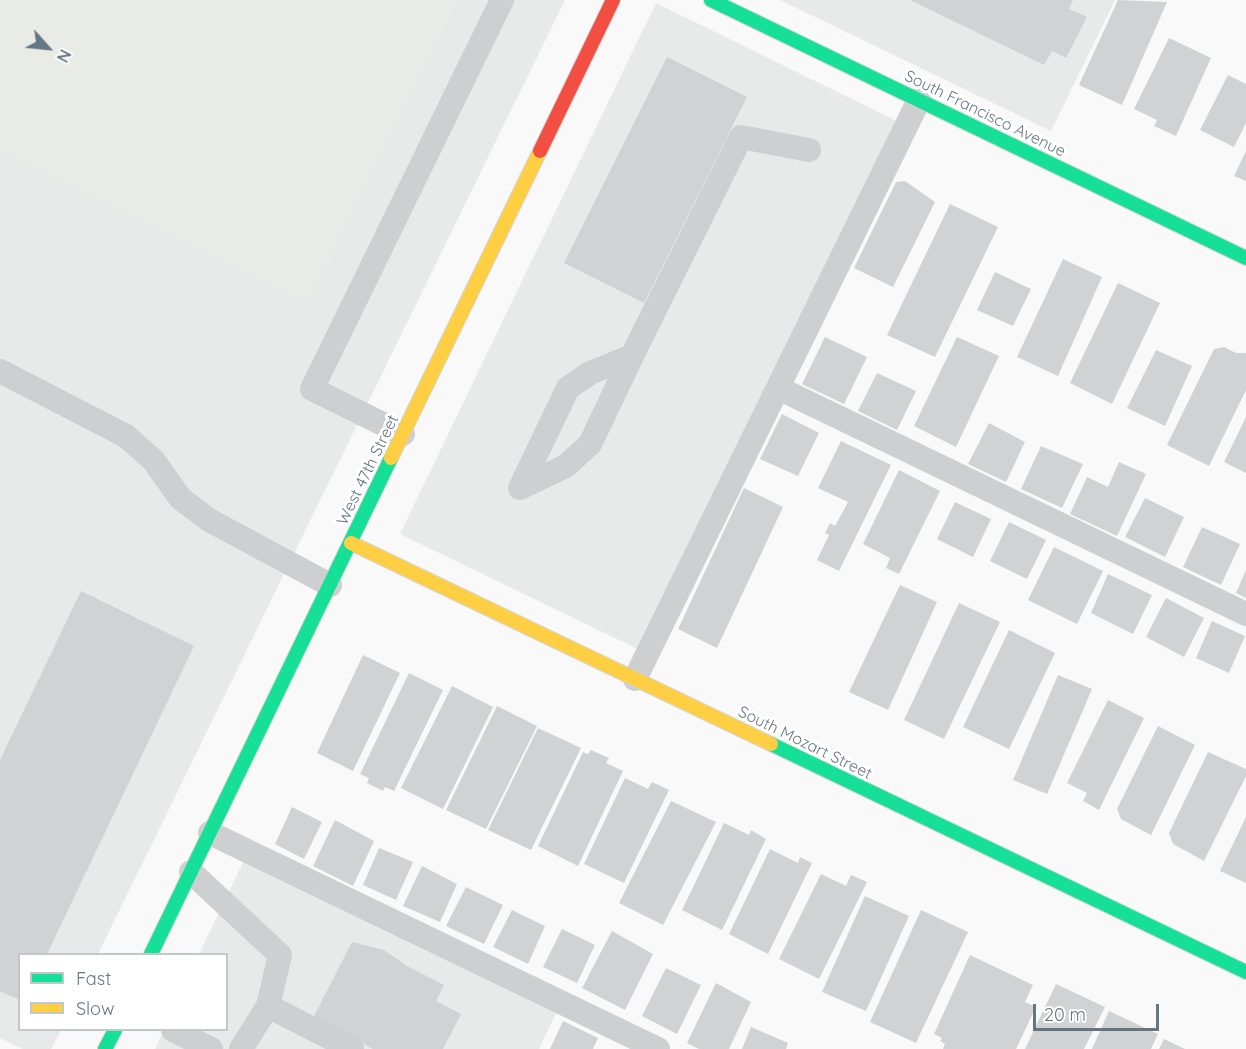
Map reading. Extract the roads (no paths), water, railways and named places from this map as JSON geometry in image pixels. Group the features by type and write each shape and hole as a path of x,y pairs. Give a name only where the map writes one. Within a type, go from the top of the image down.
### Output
{"street":[{"name":"West 47th Street","path":"151,953 614,0"},
{"name":"South Francisco Avenue","path":"711,0 1246,258"},
{"name":"South Mozart Street","path":"351,543 1246,972"},
{"path":"105,1049 114,1031"}],"lane":[{"path":"403,434 312,389 502,0"},
{"path":"635,680 919,100"},
{"path":"632,356 590,374 568,388 520,488 566,466 590,444 741,137 809,150"},
{"path":"0,371 126,436 154,461 180,498 209,520 330,585"},
{"path":"778,388 1246,614"},
{"path":"210,833 658,1049"},
{"path":"191,872 280,954 268,1006 241,1049"},
{"path":"268,1006 352,1049"},
{"path":"176,1031 211,1049"}]}
